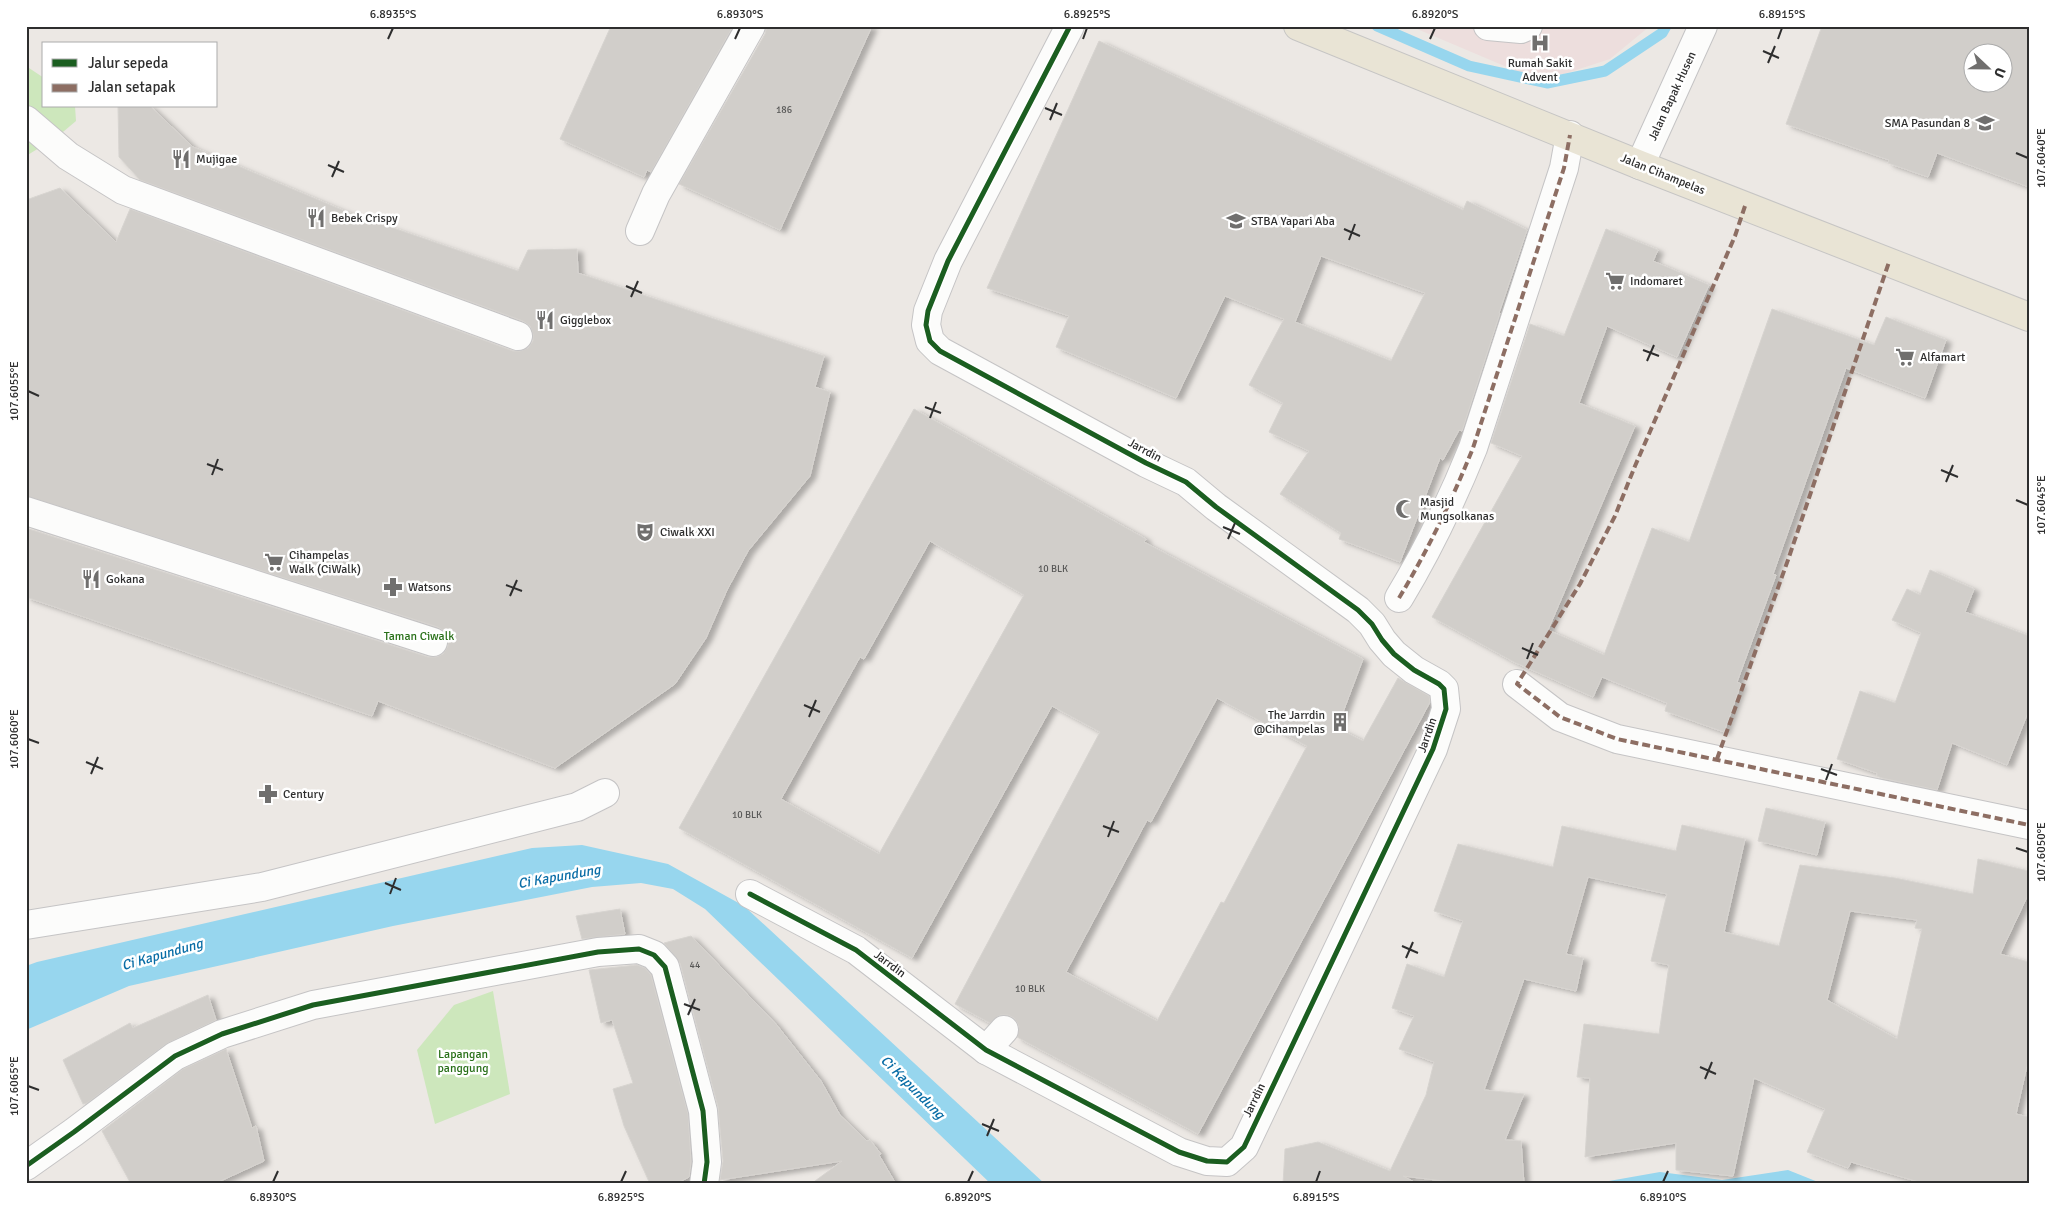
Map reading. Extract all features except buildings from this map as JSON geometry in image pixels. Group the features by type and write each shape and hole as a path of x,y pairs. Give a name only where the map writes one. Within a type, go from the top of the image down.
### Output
{"main road":[{"name":"Jalan Cihampelas","path":"1298,26 1640,165 2029,317"}],"street":[{"path":"640,231 656,194 751,26"},
{"name":"Jarrdin","path":"750,894 856,950 995,1040 1179,1152 1207,1162 1228,1162 1244,1147 1427,765 1446,709 1442,687 1414,670 1394,654 1372,624 1358,610 1216,507 1186,482 940,351 930,341 926,325 928,311 948,261 1070,26"},
{"path":"1488,26 1521,29 1528,26"},
{"name":"Jalan Bapak Husen","path":"1640,165 1703,26"},
{"path":"26,120 68,156 123,190 518,336"},
{"path":"1399,598 1420,564 1456,491 1473,448 1564,168 1570,136"},
{"path":"26,511 433,642"},
{"path":"1517,684 1560,717 1617,738 2029,825"},
{"path":"26,925 262,887 578,807 605,793"},
{"path":"26,1166 175,1056 222,1034 312,1005 598,952 639,949 654,955 666,967 703,1111 707,1162 704,1184"}],"shaded area":[{"name":"Rumah Sakit Advent","path":"1410,26 1650,26 1610,59 1564,74 1521,73"}],"green space":[{"path":"26,66 42,77 42,108 75,108 76,121 57,137 26,156"},
{"name":"Lapangan panggung","path":"493,991 510,1094 435,1124 417,1050 454,1005"}],"water":[{"name":"Ci Kapundung","path":"582,845 668,864 744,906 1045,1184 991,1184 705,909 673,889 641,883 592,887 393,926 129,986 26,1030 26,966 37,962 532,848"},
{"path":"1788,1170 1823,1184 1592,1184 1660,1172 1722,1180"}],"waterway":[{"path":"1377,26 1469,66 1547,83 1605,71 1662,33 1666,26"}],"marked path":[{"path":"1399,598 1439,524 1473,448 1564,168 1570,135"},
{"path":"1745,206 1735,236 1615,516 1580,584 1517,684 1560,717 1617,739 2029,825"},
{"path":"1717,759 1789,557 1889,262"}],"cycle path":[{"path":"750,894 856,950 986,1050 1179,1152 1207,1161 1227,1162 1244,1147 1433,749 1446,709 1444,689 1439,684 1414,670 1394,654 1372,624 1358,610 1216,507 1186,482 1146,463 940,351 930,341 926,325 928,311 948,261 1070,26"},
{"path":"26,1166 175,1056 222,1034 313,1005 598,952 639,949 654,955 665,967 703,1111 707,1162 704,1184"}],"place":[{"name":"Rumah Sakit Advent","path":"1540,43"},
{"name":"SMA Pasundan 8","path":"1985,123"},
{"name":"Mujigae","path":"181,159"},
{"name":"Bebek Crispy","path":"316,218"},
{"name":"STBA Yapari Aba","path":"1236,221"},
{"name":"Indomaret","path":"1615,281"},
{"name":"Gigglebox","path":"545,320"},
{"name":"Alfamart","path":"1905,357"},
{"name":"Masjid Mungsolkanas","path":"1405,509"},
{"name":"Ciwalk XXI","path":"645,532"},
{"name":"Cihampelas Walk (CiWalk)","path":"274,562"},
{"name":"Gokana","path":"91,579"},
{"name":"Watsons","path":"393,587"},
{"name":"The Jarrdin @Cihampelas","path":"1340,722"},
{"name":"Century","path":"268,794"}],"park label":[{"name":"Taman Ciwalk","path":"419,636"}]}
